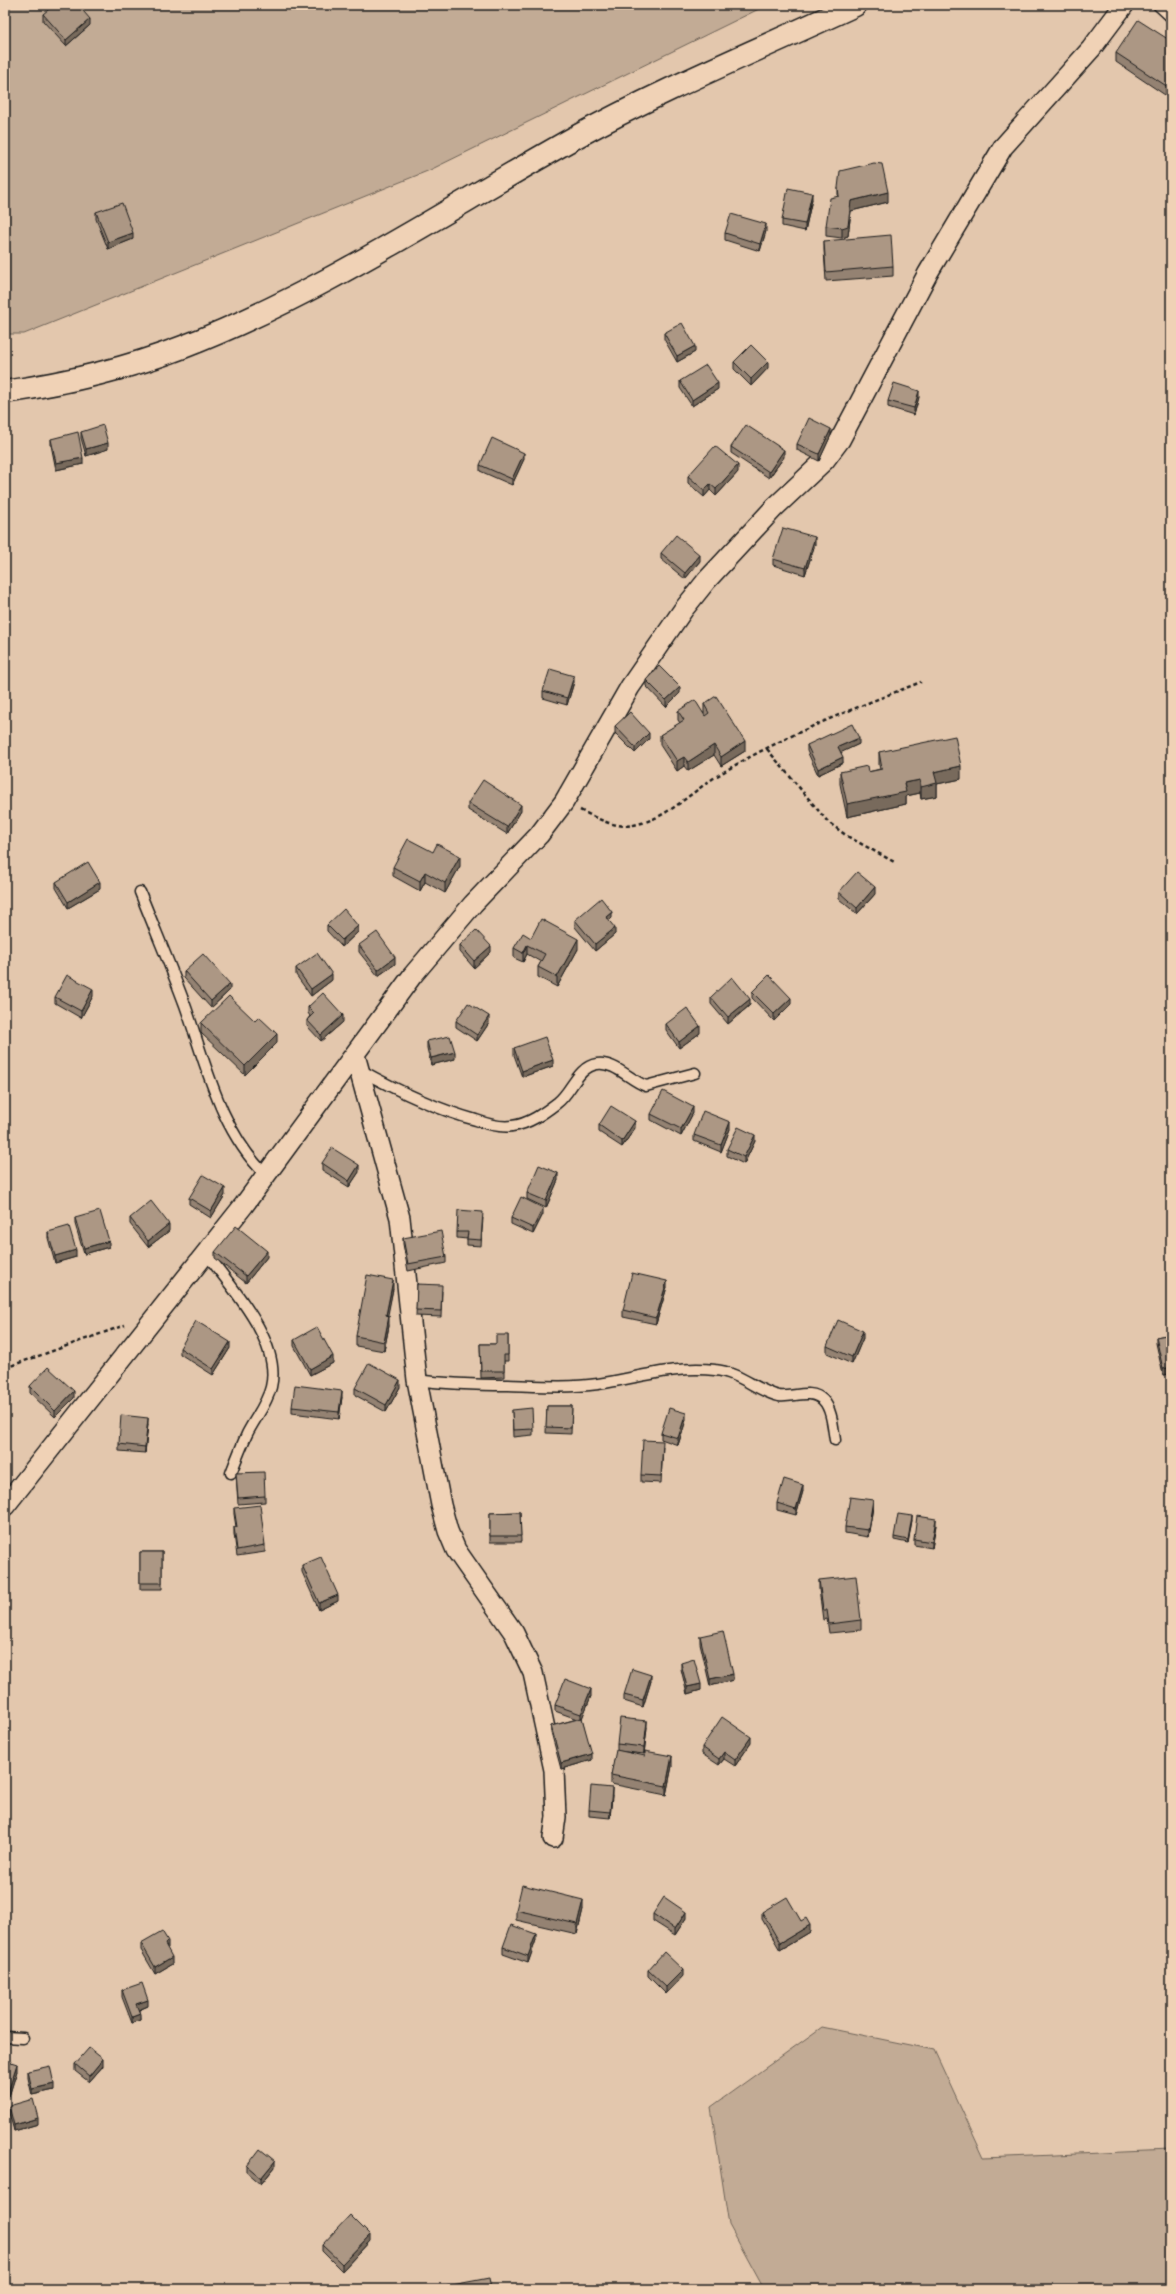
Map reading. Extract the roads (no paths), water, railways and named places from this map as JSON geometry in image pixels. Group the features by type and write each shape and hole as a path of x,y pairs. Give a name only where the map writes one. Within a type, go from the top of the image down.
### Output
{"street":[{"path":"5,392 53,385 102,373 183,347 248,319 363,260 622,112 855,5"},
{"path":"5,1506 266,1175 357,1063 368,1035 444,936 539,836 564,802 630,687 683,610 712,574 774,508 825,460 840,440 928,273 1003,147 1025,120 1091,49 1124,5"},
{"path":"357,1063 400,1218 417,1380 441,1506 448,1531 456,1550 514,1633 533,1674 554,1770 556,1817 552,1838"}],"lane":[{"path":"1158,5 1171,17"},
{"path":"140,892 181,994 226,1118 240,1145 252,1161 266,1175"},
{"path":"357,1063 406,1095 433,1106 493,1125 511,1127 526,1123 544,1113 560,1101 578,1076 586,1069 597,1064 608,1064 646,1086 695,1073"},
{"path":"206,1253 247,1310 263,1336 270,1358 272,1373 271,1388 230,1473"},
{"path":"417,1380 449,1385 559,1388 600,1383 670,1370 716,1370 742,1377 778,1396 791,1397 800,1394 817,1396 827,1406 836,1440"},
{"path":"5,2037 23,2038"}]}
